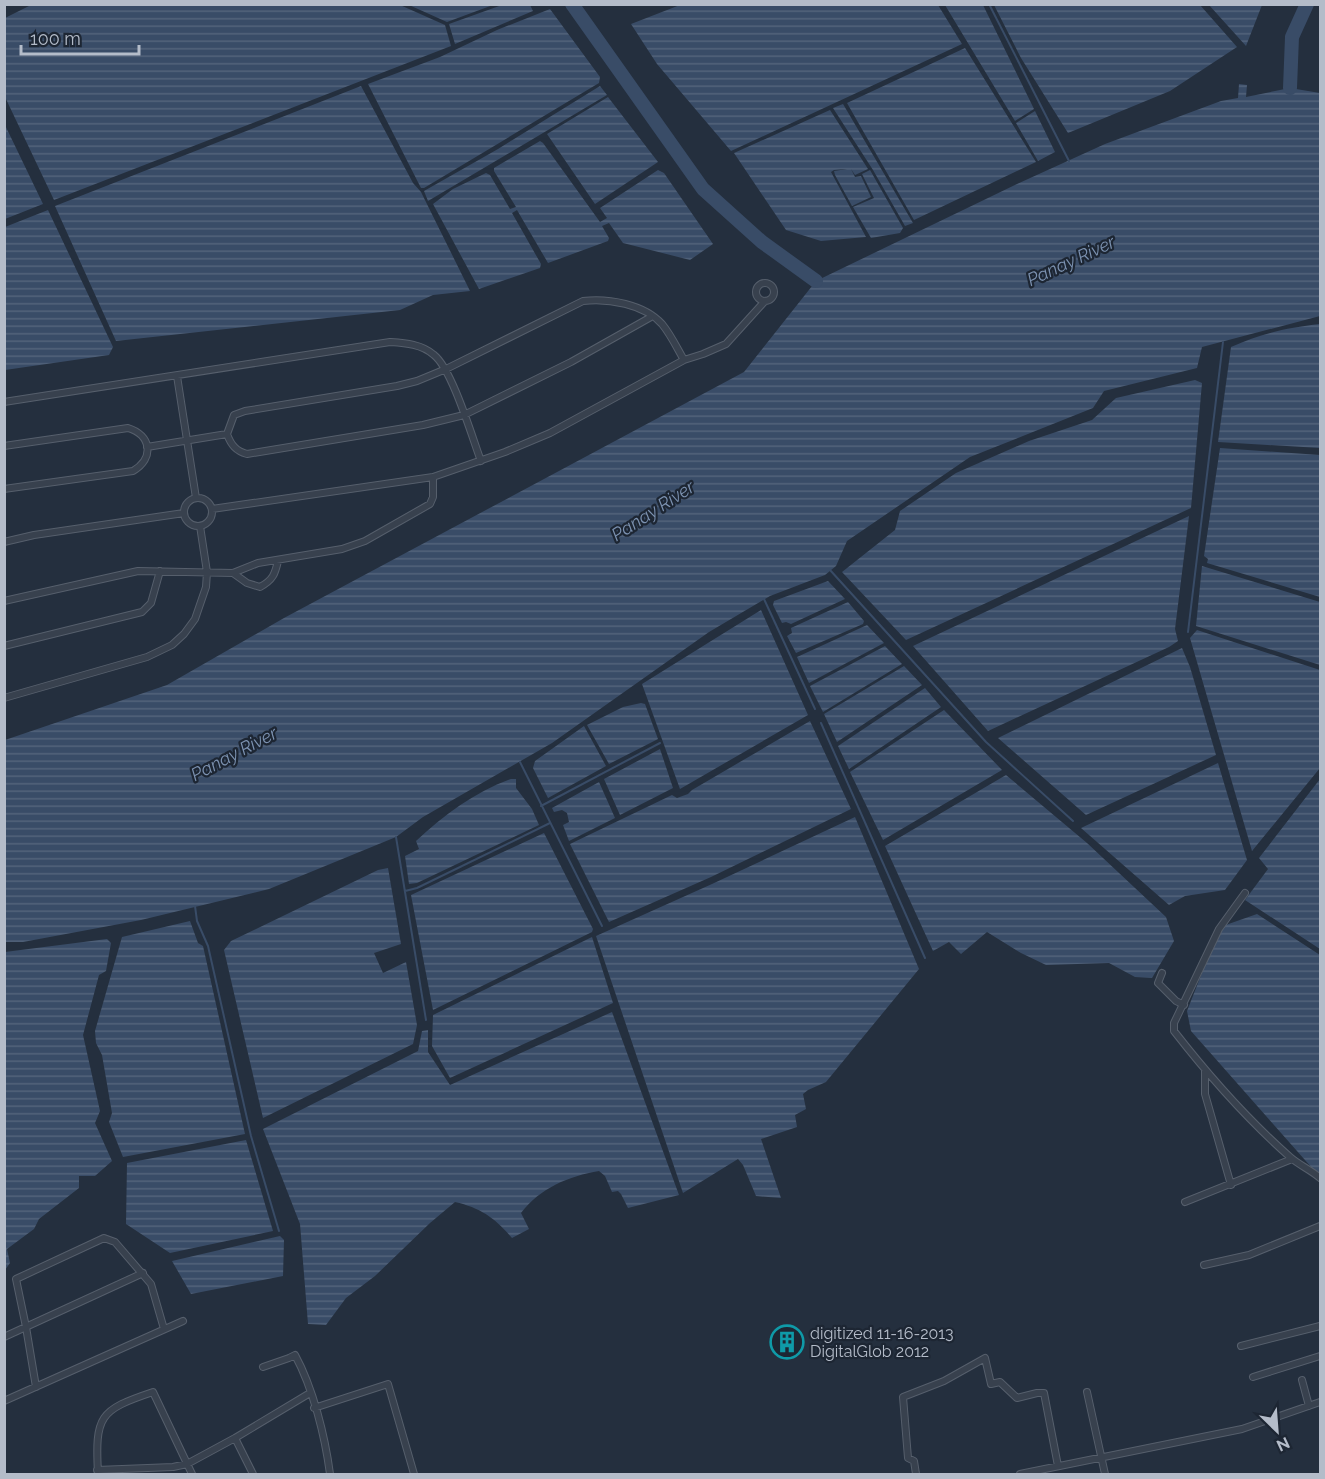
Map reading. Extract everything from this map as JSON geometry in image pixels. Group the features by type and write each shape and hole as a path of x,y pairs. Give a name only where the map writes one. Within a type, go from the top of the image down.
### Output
{"street":[{"path":"651,316 571,362 464,415 423,425 247,454 233,447 227,434 234,415 245,411 417,381 583,301 611,300 645,311 660,321 684,360"},
{"path":"212,509 433,477 481,461 550,433 684,360 726,344 765,301"},
{"path":"4,402 402,342 425,349 436,356 446,369 481,461"},
{"path":"177,376 196,498"},
{"path":"4,446 128,428 142,435 147,447 145,460 134,471 4,489"},
{"path":"147,447 227,434"},
{"path":"4,601 138,570 233,573 258,563 342,549 365,541 430,504 433,497 433,477"},
{"path":"196,498 208,502 213,514 208,522 200,526 188,522 184,513 186,505 196,498"},
{"path":"4,542 34,535 184,513"},
{"path":"4,698 147,657 166,648 184,634 195,619 203,601 207,572 200,526"},
{"path":"233,573 247,584 260,587 274,576 278,561"},
{"path":"4,646 142,612 151,603 160,571"},
{"path":"1245,893 1219,929 1174,1023 1174,1031 1205,1070 1292,1159 1320,1178"},
{"path":"1162,973 1158,983 1176,1001 1184,1005"},
{"path":"1205,1070 1205,1094 1231,1185"},
{"path":"1185,1202 1292,1159"},
{"path":"1204,1265 1249,1255 1320,1226"},
{"path":"36,1387 16,1279 104,1238 115,1242 151,1284 164,1329"},
{"path":"4,1337 143,1273"},
{"path":"4,1401 183,1321"},
{"path":"1241,1346 1320,1326"},
{"path":"263,1367 295,1355 307,1377 326,1449 330,1474"},
{"path":"1253,1377 1320,1356"},
{"path":"916,1474 914,1461 908,1458 903,1397 944,1381 985,1358 991,1384 1000,1382 1017,1398 1044,1393 1058,1466"},
{"path":"1302,1380 1309,1406"},
{"path":"314,1408 388,1384 414,1474"},
{"path":"192,1474 187,1464 153,1392 121,1403 108,1412 99,1426 98,1472 173,1467 187,1464 310,1393"},
{"path":"1087,1392 1105,1474"},
{"path":"1020,1474 1242,1429 1320,1402"},
{"path":"235,1438 253,1474"}],"water":[{"path":"31,5 400,5 445,25 451,46 54,200 5,97 5,18"},
{"path":"409,5 493,5 447,22"},
{"path":"502,5 530,5 533,11 455,44 449,24"},
{"path":"680,5 938,5 962,44 731,151 657,64 631,24"},
{"path":"945,5 983,5 1034,109 1015,121"},
{"path":"994,5 1200,5 1237,47 1170,91 1068,133 1021,58"},
{"path":"1209,5 1262,5 1246,46"},
{"path":"550,9 600,77 599,83 421,188 368,84 440,57 497,30"},
{"path":"965,48 1036,162 914,220 847,103"},
{"name":"Panay River","path":"1239,84 1247,85 1246,97 1290,88 1320,93 1320,316 1202,347 1197,368 1104,391 1093,408 970,457 847,541 836,566 825,575 770,596 709,632 552,743 423,817 396,837 269,889 141,920 23,942 5,942 5,740 167,685 284,618 744,372 816,281 1105,144 1221,101 1238,98"},
{"path":"361,86 413,183 421,192 470,291 433,295 400,310 116,341 55,206"},
{"path":"600,86 607,95 428,201 424,191 498,149"},
{"path":"608,97 658,162 595,204 547,134"},
{"path":"843,104 913,223 905,226 873,170 833,108"},
{"path":"830,110 868,169 855,175 851,169 855,177 861,176 871,197 852,206 834,171 847,169 834,170 831,172 866,237 821,241 786,230 734,153"},
{"path":"1035,111 1055,152 1038,161 1016,123"},
{"path":"4,123 43,204 5,219 4,219"},
{"path":"540,141 600,222 607,218 600,208 658,170 664,173 713,244 690,260 623,243 609,223 602,226 609,238 608,241 548,263 517,210 512,213 541,264 540,268 479,289 433,204 453,189 486,173 490,175 510,209 516,207 494,168"},
{"path":"870,170 903,228 900,233 871,238 853,207 874,198 862,174"},
{"path":"48,210 113,347 109,355 5,370 5,227"},
{"path":"1320,324 1320,448 1218,442 1231,347 1275,332"},
{"path":"1195,380 1202,383 1191,508 906,640 842,572 895,530 900,511 956,473 1029,441 1092,420 1116,398"},
{"path":"1220,448 1320,455 1320,597 1207,563 1208,559 1204,556"},
{"path":"1189,516 1175,629 1178,641 1169,647 988,731 913,646"},
{"path":"1202,566 1320,602 1320,665 1196,626"},
{"path":"828,581 845,599 791,624 782,623 773,605 774,601"},
{"path":"848,602 864,621 863,624 796,653 787,636 792,633 791,628"},
{"path":"761,610 808,715 680,789 642,684"},
{"path":"867,625 884,643 809,683 797,657"},
{"path":"1197,630 1320,670 1320,768 1252,851 1190,638"},
{"path":"885,646 902,664 823,712 810,686"},
{"path":"1182,648 1190,667 1216,755 1086,815 998,738"},
{"path":"904,666 922,685 837,742 824,714"},
{"path":"925,688 941,707 849,769 838,746"},
{"path":"645,704 658,739 609,764 587,725 623,707"},
{"path":"944,710 1002,770 883,840 850,772"},
{"path":"810,721 851,809 711,877 609,922 570,844 672,795 677,798 688,794"},
{"path":"584,726 606,766 548,798 533,768 535,761"},
{"path":"660,749 673,788 620,815 604,779"},
{"path":"1218,763 1247,860 1225,890 1185,896 1169,905 1081,828"},
{"path":"1006,775 1087,843 1166,917 1174,941 1152,978 1135,977 1109,963 1046,965 987,932 961,954 949,942 933,951 885,846"},
{"path":"511,779 516,779 516,788 532,809 539,825 417,883 409,884 405,856 419,849 416,841 460,805"},
{"path":"1320,779 1320,949 1245,900 1268,869 1259,858"},
{"path":"599,782 615,818 569,841 563,825 569,822 567,813 562,810 554,812 552,808"},
{"path":"855,817 919,969 826,1082 803,1094 806,1109 795,1115 797,1127 761,1139 781,1198 756,1196 743,1165 738,1159 683,1193 596,936"},
{"path":"544,833 593,929 592,932 433,1010 411,895"},
{"path":"388,868 401,944 374,953 383,973 406,962 417,1025 413,1044 263,1118 224,950 231,941 378,870"},
{"path":"1257,914 1320,955 1320,1177 1191,1031 1187,1011 1220,927"},
{"path":"190,921 198,943 203,946 245,1134 123,1157 109,1122 112,1113 102,1055 96,1043 95,1031 122,937"},
{"path":"592,937 613,1003 450,1078 432,1046 433,1015"},
{"path":"107,939 111,943 106,971 99,975 83,1035 100,1111 95,1123 112,1161 95,1176 79,1176 79,1188 39,1219 34,1229 7,1249 10,1263 5,1270 5,952"},
{"path":"612,1012 679,1195 628,1208 618,1191 612,1192 605,1176 599,1171 588,1173 556,1184 537,1197 521,1213 529,1229 512,1238 487,1215 455,1202 375,1276 346,1298 326,1325 308,1324 300,1224 263,1129 418,1051 422,1031 428,1030 428,1052 450,1085"},
{"path":"246,1140 273,1231 170,1253 126,1224 127,1163"},
{"path":"280,1236 284,1240 283,1276 191,1294 172,1261"}],"waterway":[{"path":"572,4 703,189 762,242 816,281"},
{"path":"989,4 1069,161"},
{"path":"1290,88 1292,37 1307,4"},
{"path":"1188,632 1223,342"},
{"path":"830,570 986,742 1073,821"},
{"path":"764,599 815,709"},
{"path":"821,723 925,958"},
{"path":"541,806 660,743"},
{"path":"520,762 602,926"},
{"path":"405,891 417,888 550,823"},
{"path":"396,837 426,1020"},
{"path":"195,906 197,921 208,946 251,1136 279,1231"}],"place":[{"name":"digitized 11-16-2013 DigitalGlob 2012","path":"787,1342"}]}
